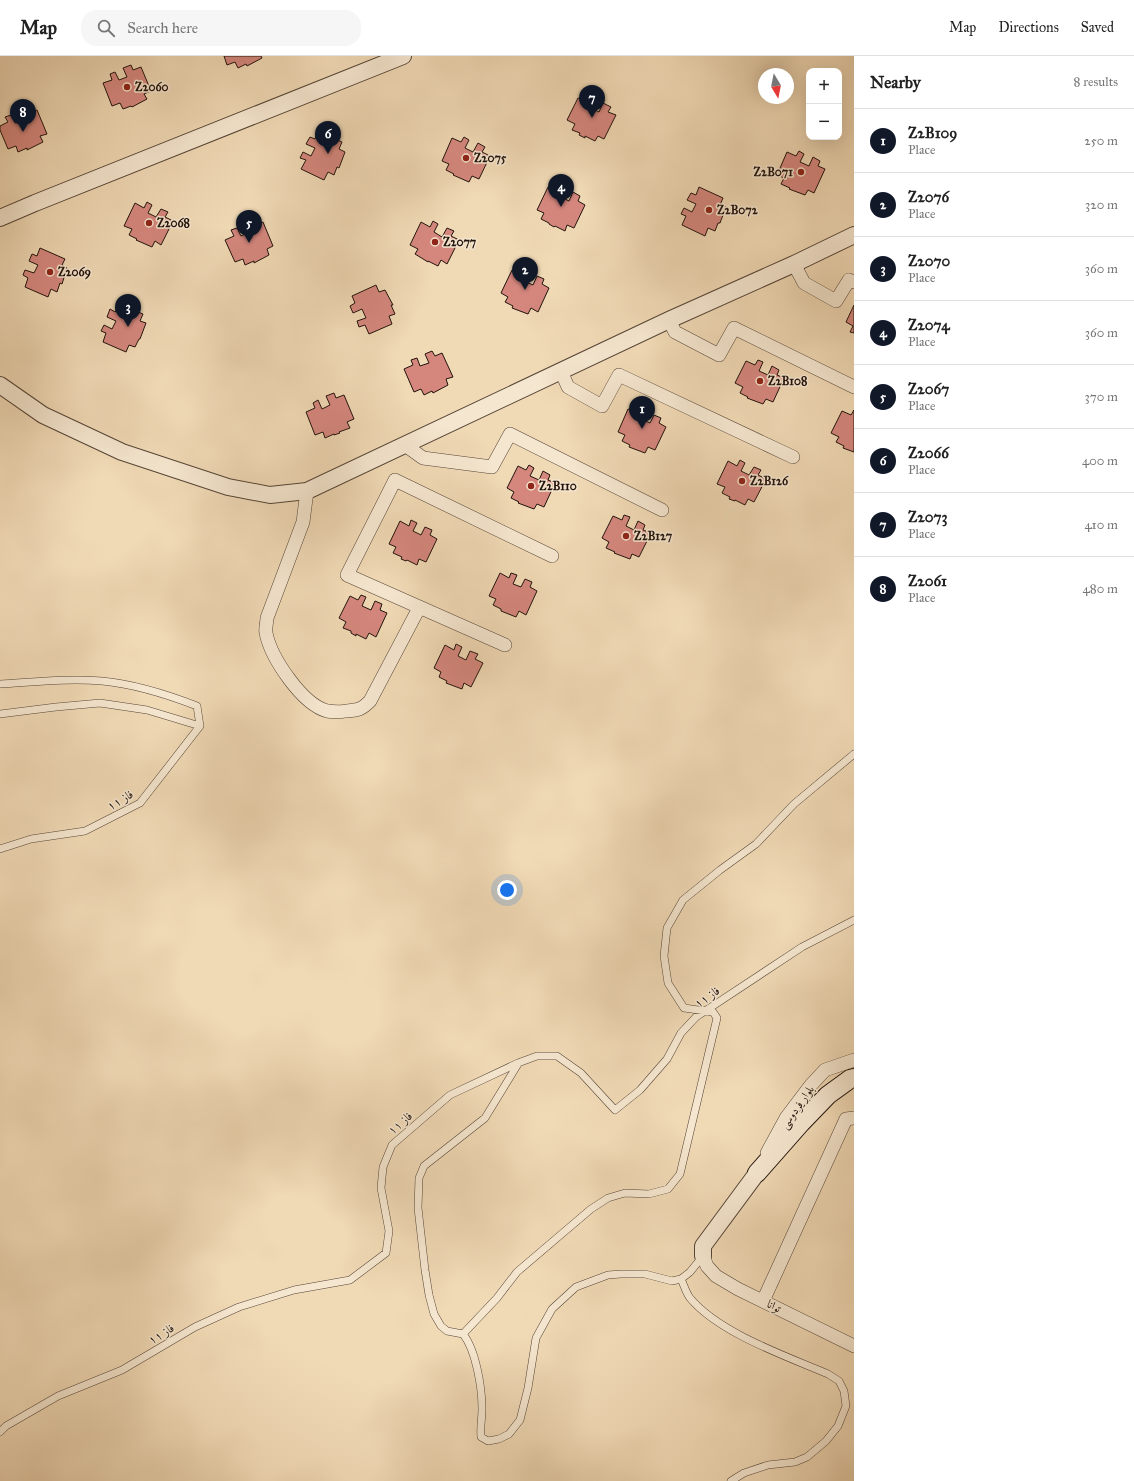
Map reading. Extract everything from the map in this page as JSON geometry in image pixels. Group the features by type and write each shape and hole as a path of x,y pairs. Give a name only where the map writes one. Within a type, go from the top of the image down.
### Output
{"main road":[{"name":"بلوار فردوسی","path":"757,1173 800,1123 828,1095 850,1079 854,1078"}],"street":[{"path":"0,218 35,202 403,56"},
{"path":"0,385 43,415 122,452 228,487 270,495 307,491 668,320 794,264 854,235"},
{"path":"794,264 804,283 836,301 849,280 854,282"},
{"path":"668,320 675,332 719,354 734,328 854,387"},
{"path":"561,371 568,387 602,406 619,375 793,457"},
{"path":"405,445 423,458 492,467 510,434 662,510"},
{"path":"505,645 347,575 395,480 552,556"},
{"path":"307,491 303,522 267,618 266,632 271,647 285,674 310,702 327,711 342,712 362,709 370,701 419,608"},
{"name":"بلوار فردوسی","path":"703,1256 703,1246 757,1173 786,1118 811,1085 825,1070 854,1060"},
{"path":"763,1301 846,1119 854,1118"},
{"name":"توانا","path":"703,1256 707,1266 716,1276 854,1346"}],"lane":[{"path":"0,684 58,680 102,681 161,692 197,706 200,726 147,710 100,703 0,714"},
{"name":"فاز ۱۱","path":"0,849 31,839 85,832 140,803 200,726"},
{"path":"462,1334 497,1298 517,1272 591,1209 608,1198 625,1193 649,1194 668,1189 680,1174 717,1018 713,1012 704,1012 684,1008 668,983 664,956 667,928 683,900 720,870 756,844 794,804 854,754"},
{"name":"فاز ۱۱","path":"0,1432 6,1426 58,1396 122,1370 196,1327 240,1307 294,1290 350,1280 386,1253 389,1231 382,1188 383,1167 392,1145 450,1096 537,1056 557,1056 581,1073 615,1110 640,1090 667,1059 682,1033 696,1017 802,947 854,920"},
{"path":"518,1064 485,1118 424,1166 419,1178 418,1208 429,1295 434,1314 441,1326 446,1331 462,1334 470,1347 480,1386 482,1409 480,1428 481,1437 488,1441 499,1439 509,1434 520,1420 525,1402 536,1338 552,1309 576,1287 608,1275 621,1274 645,1274 672,1281 681,1279 690,1272 703,1256"},
{"path":"681,1279 689,1297 706,1314 744,1337 828,1374 839,1381 844,1391 846,1406 838,1426 826,1441 807,1457 795,1462 768,1465 744,1473 731,1481"}],"building":[{"path":"224,56 261,56 262,58 247,66 246,64 238,68 235,62 227,65"},
{"name":"Z2060","path":"131,65 133,70 141,67 151,91 144,94 147,99 132,107 123,109 120,103 112,106 103,83 112,80 110,74 115,72 119,80 127,77 123,68"},
{"path":"590,97 595,99 591,108 599,112 603,103 611,107 608,112 616,115 604,139 598,136 595,141 585,136 585,138 579,135 580,133 572,130 575,124 567,120 578,98 587,102"},
{"path":"27,108 29,113 37,110 47,134 40,136 43,142 27,150 27,148 18,152 16,146 8,149 0,130 0,126 8,122 5,117 11,115 15,123 23,120 19,111"},
{"path":"318,131 342,142 339,149 345,152 339,168 337,167 334,175 328,172 324,180 301,169 306,160 300,158 303,152 311,156 315,148 306,144 310,137 315,139"},
{"name":"Z2075","path":"464,137 469,140 465,148 473,152 478,143 485,147 482,152 490,156 479,179 472,176 469,182 446,170 449,164 442,161 452,138 461,142"},
{"name":"Z2B071","path":"799,151 804,154 800,162 809,166 813,157 820,161 818,166 825,169 814,193 808,190 805,195 789,189 790,188 781,184 784,178 777,175 787,152 796,156"},
{"path":"559,186 565,189 561,197 569,201 573,192 580,196 578,201 585,205 574,228 567,225 565,231 555,226 554,227 541,219 544,213 537,210 548,187 557,191"},
{"name":"Z2B072","path":"699,187 723,198 720,205 726,207 720,223 718,223 715,231 708,228 705,236 682,225 686,216 681,214 684,208 692,212 696,204 687,200 691,193 696,195"},
{"name":"Z2068","path":"147,202 152,205 148,213 156,217 161,209 168,212 165,217 173,221 161,245 155,241 152,247 129,235 132,229 124,226 135,203 144,208"},
{"path":"253,220 255,226 263,222 273,246 267,249 269,255 254,263 254,261 245,265 243,259 235,262 225,240 234,236 231,230 237,228 241,236 249,232 245,224"},
{"name":"Z2077","path":"433,221 438,224 434,232 442,237 447,228 454,231 451,236 459,240 447,264 441,260 438,266 415,254 418,249 410,245 421,222 430,227"},
{"name":"Z2069","path":"40,248 65,259 62,265 67,268 62,284 60,283 57,292 51,289 48,297 25,287 28,278 23,275 25,270 34,273 38,265 29,261 32,254 37,256"},
{"path":"523,269 528,272 524,281 533,285 537,276 544,279 542,284 549,288 538,312 531,308 528,314 512,308 513,306 505,302 508,297 501,293 512,270 520,275"},
{"path":"376,285 379,292 385,290 393,305 391,305 395,314 389,316 392,324 369,334 365,325 359,327 357,321 366,318 362,309 353,313 350,306 355,303 352,296"},
{"path":"119,304 143,314 140,321 146,323 140,339 135,347 129,345 126,352 103,342 106,333 101,331 104,325 112,329 116,321 107,317 110,309 115,312"},
{"path":"854,305 854,333 850,332 853,326 846,322"},
{"path":"432,351 435,356 442,353 453,377 446,379 448,385 433,393 432,391 424,395 421,389 414,392 404,369 413,365 411,360 417,358 420,366 429,363 425,354"},
{"name":"Z2B108","path":"758,360 763,362 759,371 768,375 772,366 779,370 777,375 784,378 773,402 766,399 763,404 747,398 748,397 740,393 743,387 735,383 746,361 755,365"},
{"path":"334,393 336,398 344,395 354,419 347,422 350,428 325,438 323,432 315,435 306,412 315,408 313,403 318,400 322,409 330,405 326,396"},
{"path":"640,408 645,411 641,419 650,423 654,415 661,418 659,423 666,427 655,450 648,447 645,453 629,447 630,445 622,441 625,435 618,432 628,409 637,413"},
{"path":"854,410 854,452 843,448 844,446 836,442 839,437 831,433 842,411 851,415"},
{"name":"Z2B126","path":"740,460 745,463 741,471 749,475 754,467 761,470 758,475 766,479 754,502 748,499 745,505 729,499 730,497 722,493 725,487 717,484 728,461 737,466"},
{"name":"Z2B110","path":"529,465 534,468 530,476 539,480 543,471 550,475 548,480 555,483 544,507 537,504 534,509 518,503 519,502 511,498 514,492 507,488 518,466 526,470"},
{"name":"Z2B127","path":"624,515 630,517 626,526 634,530 638,521 645,525 643,530 651,533 639,557 632,554 630,559 614,553 615,552 606,548 609,542 602,538 613,516 622,520"},
{"path":"411,520 417,523 413,531 421,535 425,527 432,530 430,535 437,539 426,562 419,559 417,565 401,559 402,557 393,553 396,547 389,544 400,521 409,526"},
{"path":"500,573 509,578 511,573 517,575 513,584 521,587 525,579 532,582 530,587 537,591 526,615 519,611 516,617 501,611 501,609 493,605 496,599 489,596"},
{"path":"361,595 366,597 362,606 371,610 375,601 382,604 380,610 387,613 376,637 369,633 366,639 356,634 356,636 351,633 351,631 343,628 346,622 339,618 350,596 358,600"},
{"path":"456,644 462,647 458,656 466,660 470,651 478,654 475,659 483,663 471,687 464,683 462,689 446,683 447,681 439,677 441,672 434,668 445,645 454,650"}],"place":[{"name":"Z2060","path":"127,87"},
{"name":"Z2073","path":"592,118"},
{"name":"Z2061","path":"23,132"},
{"name":"Z2066","path":"328,154"},
{"name":"Z2075","path":"466,158"},
{"name":"Z2B071","path":"801,172"},
{"name":"Z2074","path":"561,207"},
{"name":"Z2B072","path":"709,210"},
{"name":"Z2068","path":"149,223"},
{"name":"Z2077","path":"435,242"},
{"name":"Z2067","path":"249,243"},
{"name":"Z2069","path":"50,272"},
{"name":"Z2076","path":"525,290"},
{"name":"Z2070","path":"128,327"},
{"name":"Z2B108","path":"760,381"},
{"name":"Z2B109","path":"642,429"},
{"name":"Z2B126","path":"742,481"},
{"name":"Z2B110","path":"531,486"},
{"name":"Z2B127","path":"626,536"}]}
